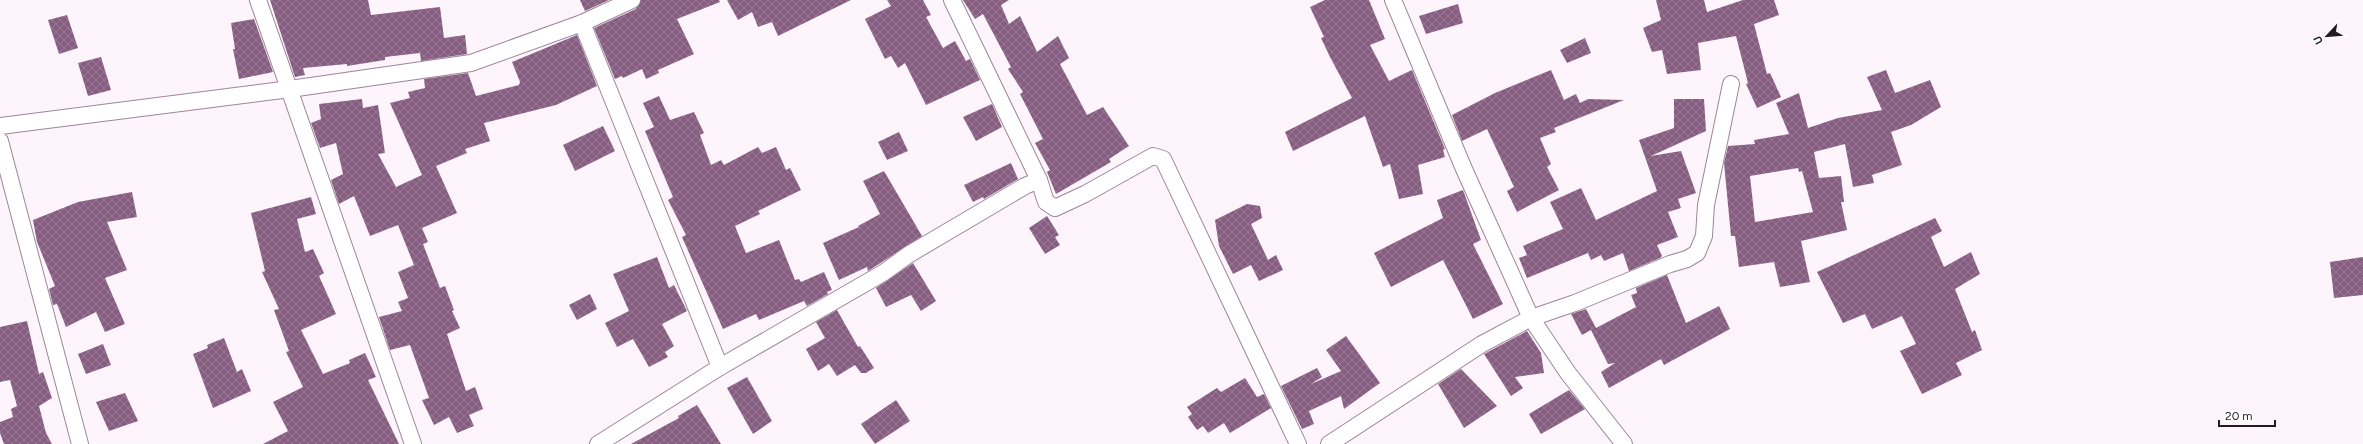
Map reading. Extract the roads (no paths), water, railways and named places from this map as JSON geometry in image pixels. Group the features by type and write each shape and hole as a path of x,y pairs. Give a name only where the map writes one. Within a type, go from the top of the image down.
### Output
{"street":[{"path":"258,0 413,444"},
{"path":"0,126 290,89 471,63 582,23 632,0"},
{"path":"952,0 1039,180 1046,202 1055,208 1085,194 1153,156 1158,156 1163,159 1298,444"},
{"path":"1393,0 1464,169 1531,318 1568,373 1624,444"},
{"path":"582,23 720,367"},
{"path":"1330,444 1482,344 1531,318 1574,303 1670,264 1687,260 1697,253 1704,236 1706,205 1731,84"},
{"path":"0,141 80,444"},
{"path":"598,444 720,367 882,273 908,255 1025,186 1039,180"}]}
